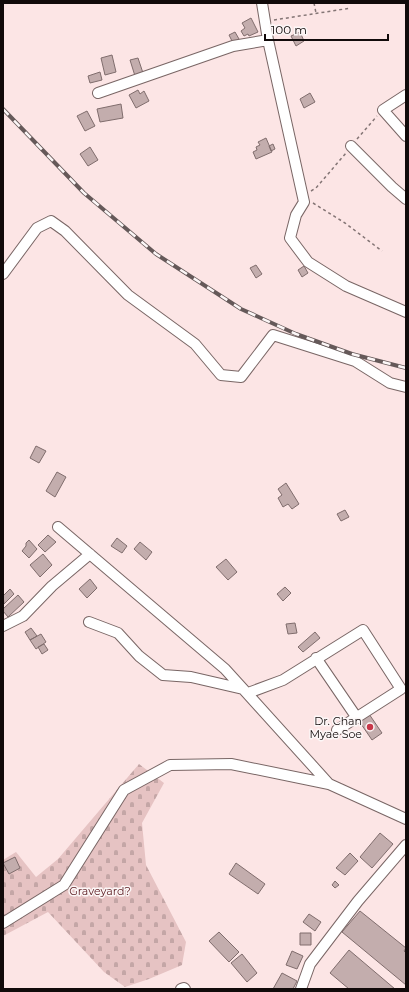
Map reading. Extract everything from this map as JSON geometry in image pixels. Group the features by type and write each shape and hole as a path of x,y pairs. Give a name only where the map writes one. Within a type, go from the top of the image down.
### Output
{"street":[{"path":"262,3 268,40 304,202 296,215 290,238 308,262 346,286 406,312"},
{"path":"98,93 233,46 268,40"},
{"path":"406,95 382,110 406,136"},
{"path":"351,146 406,199"},
{"path":"3,274 37,228 51,221 65,231 128,295 195,344 221,376 241,377 273,335 355,361 390,383 406,387"},
{"path":"58,527 225,669 329,784"},
{"path":"3,626 23,616 52,586 90,554"},
{"path":"89,622 118,632 139,656 163,676 191,677 246,691 283,680 363,630 401,689 337,730"},
{"path":"316,658 357,718"},
{"path":"3,923 64,885 124,790 170,765 231,764 329,784 406,819"},
{"path":"301,989 310,964 358,901 406,844"},
{"path":"181,989 185,989"}],"path":[{"path":"314,3 316,13"},
{"path":"265,21 351,8"},
{"path":"382,110 316,188 303,197 345,223 382,251"}],"green space":[{"name":"Graveyard?","path":"139,764 164,783 142,823 146,865 186,942 182,965 125,987 104,972 48,912 3,936 3,860 16,852 36,877 58,859"}],"building":[{"path":"251,18 258,32 249,36 248,34 244,36 241,31 245,28 242,23"},
{"path":"235,32 239,39 233,43 229,35"},
{"path":"300,32 304,41 296,46 291,36"},
{"path":"112,55 116,72 105,75 101,58"},
{"path":"138,58 143,73 135,76 130,60"},
{"path":"100,72 102,80 90,83 88,76"},
{"path":"138,90 140,94 144,91 149,101 136,108 129,95"},
{"path":"310,93 315,102 304,108 300,99"},
{"path":"121,104 123,118 100,122 97,109"},
{"path":"87,111 95,126 85,131 77,116"},
{"path":"266,138 272,152 256,159 253,152 257,150 256,147 260,145 258,142"},
{"path":"273,144 275,149 271,151 269,146"},
{"path":"90,147 98,160 88,166 80,154"},
{"path":"256,265 262,274 256,278 250,268"},
{"path":"304,266 308,273 302,277 298,270"},
{"path":"36,446 46,451 39,463 30,458"},
{"path":"57,472 66,477 55,497 46,491"},
{"path":"286,483 299,504 292,509 288,504 283,507 278,498 282,495 278,489"},
{"path":"345,510 349,517 341,521 337,514"},
{"path":"48,535 56,542 45,552 38,545"},
{"path":"117,538 127,546 122,553 111,546"},
{"path":"29,540 37,549 29,558 22,551"},
{"path":"140,542 152,552 146,560 134,549"},
{"path":"43,554 52,565 40,577 30,565"},
{"path":"226,559 237,572 228,580 216,567"},
{"path":"90,579 97,588 87,598 79,589"},
{"path":"285,587 291,593 283,601 277,594"},
{"path":"10,589 14,594 4,604 3,596"},
{"path":"18,595 24,602 8,617 3,609"},
{"path":"295,623 297,633 288,634 286,624"},
{"path":"31,628 37,636 30,640 25,632"},
{"path":"315,632 320,638 303,652 298,647"},
{"path":"41,634 46,642 36,649 30,640"},
{"path":"44,644 48,650 42,654 38,647"},
{"name":"Dr. Chan Myae Soe","path":"369,714 382,733 372,740 359,721"},
{"path":"380,833 393,844 372,868 360,857"},
{"path":"350,853 358,861 345,875 336,868"},
{"path":"15,857 20,868 9,874 3,863"},
{"path":"236,863 265,884 258,894 229,874"},
{"path":"335,881 339,885 335,888 332,885"},
{"path":"360,911 406,948 404,951 406,953 406,985 342,932"},
{"path":"309,914 321,922 315,931 303,922"},
{"path":"219,932 239,952 229,962 209,941"},
{"path":"300,933 311,933 311,945 300,945"},
{"path":"349,950 395,989 349,989 330,973"},
{"path":"292,951 303,956 297,969 286,965"},
{"path":"242,954 257,973 247,982 231,963"},
{"path":"282,973 297,981 293,989 273,989"}],"railway":[{"path":"3,109 84,193 156,254 241,309 296,334 352,354 406,368"}],"place":[{"name":"Dr. Chan Myae Soe","path":"370,727"}]}
